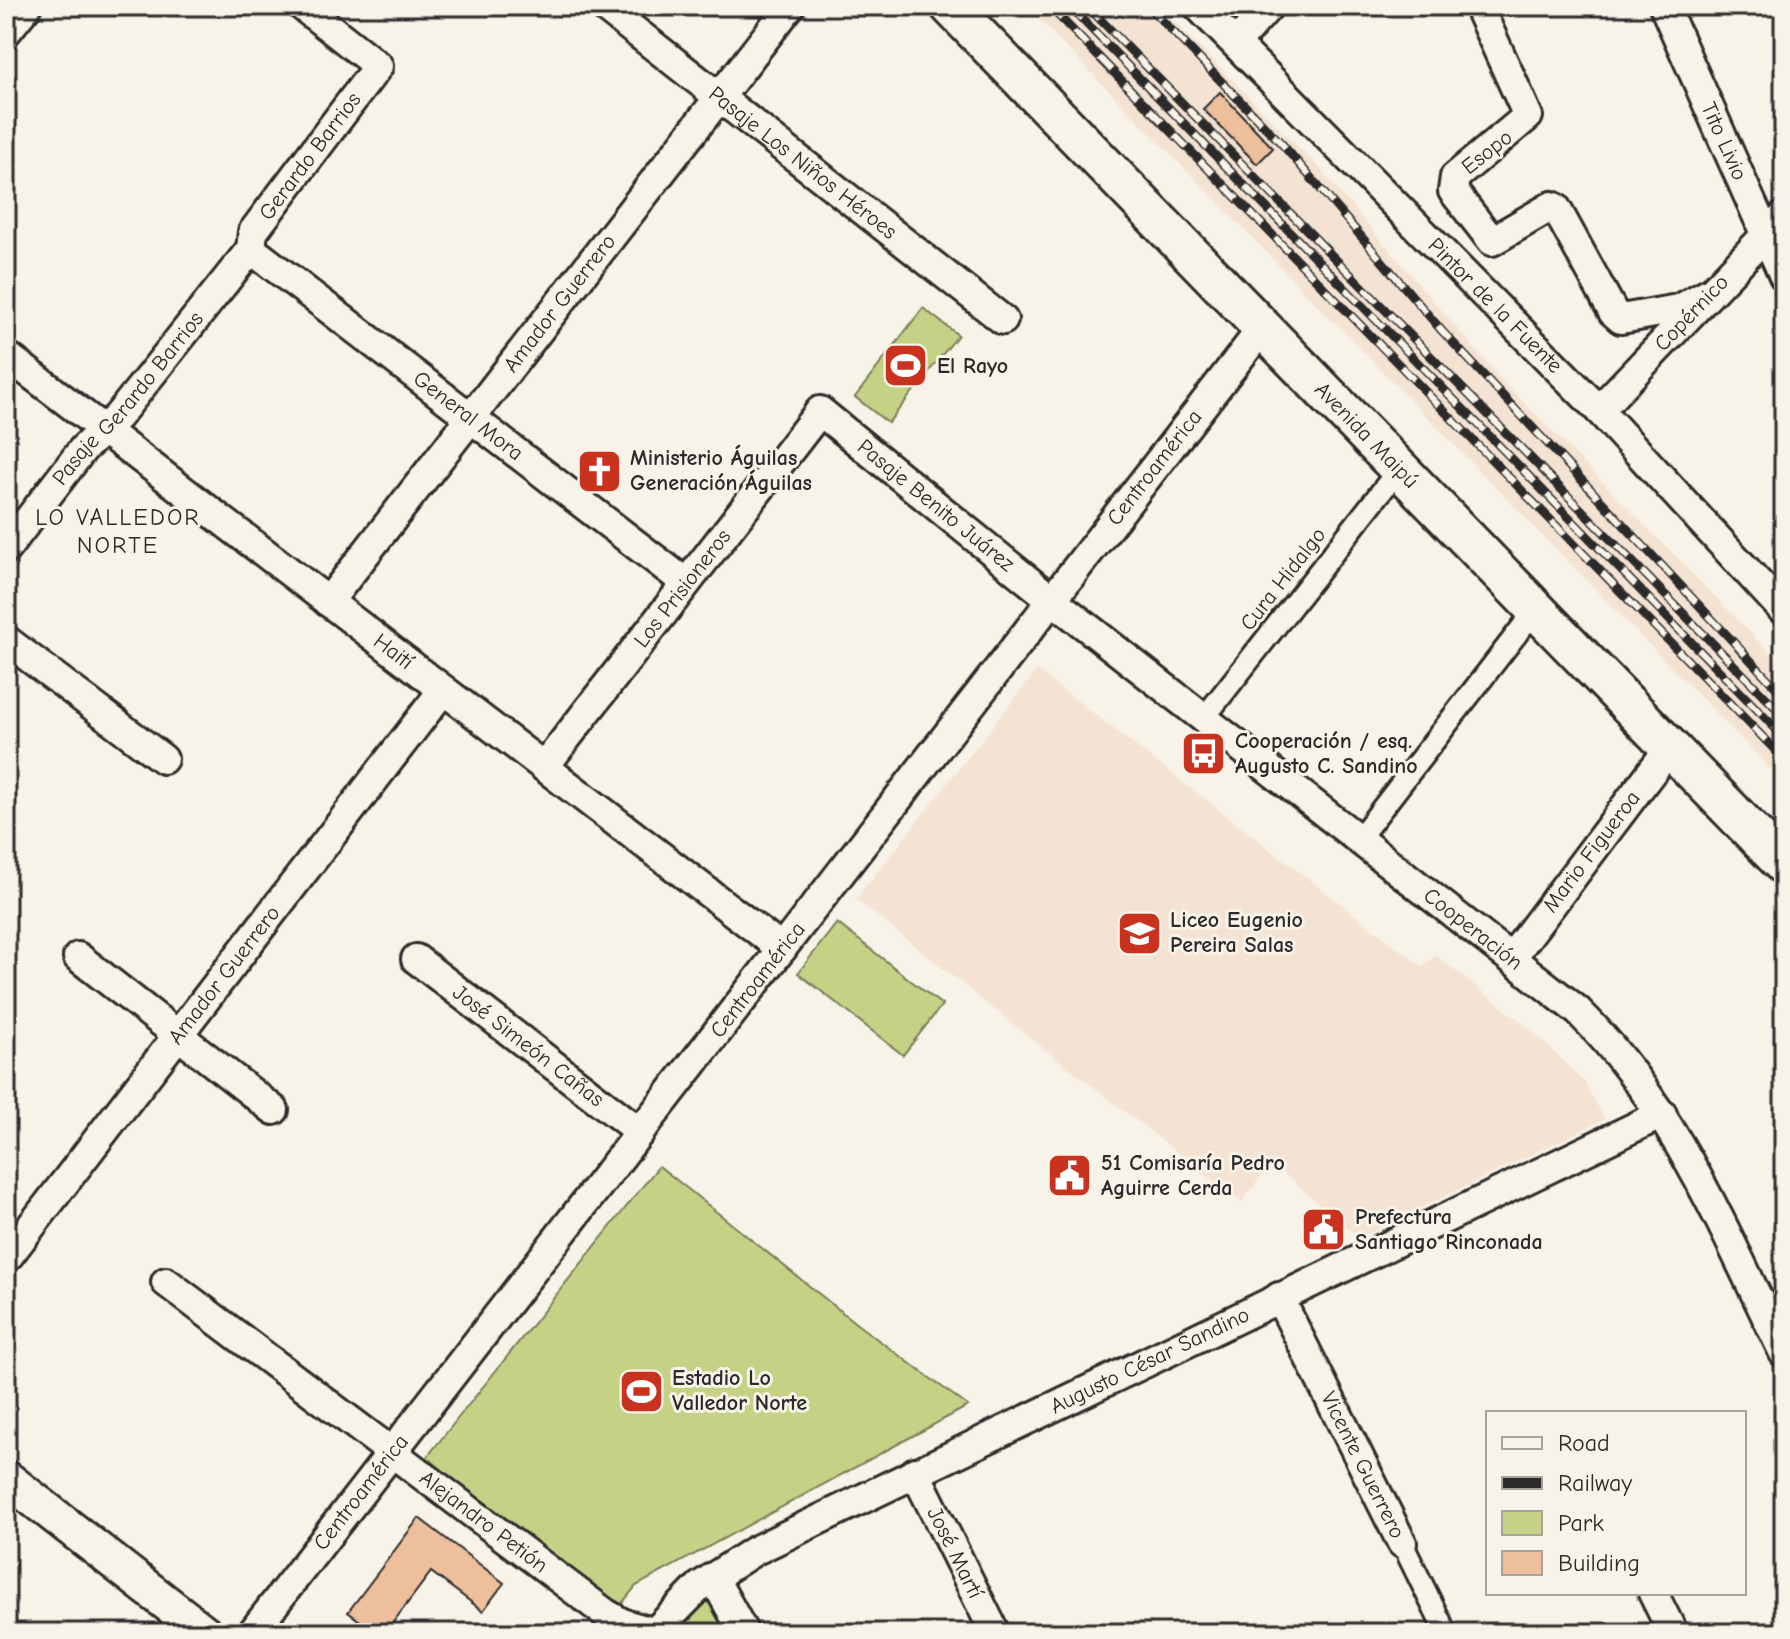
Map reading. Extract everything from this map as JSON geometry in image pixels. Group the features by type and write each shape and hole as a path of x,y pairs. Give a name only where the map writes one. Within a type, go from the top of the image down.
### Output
{"main road":[{"name":"Avenida Maipú","path":"950,6 1784,865"}],"street":[{"path":"6,32 27,6"},
{"name":"Pasaje Los Niños Héroes","path":"603,6 1003,320"},
{"name":"Amador Guerrero","path":"328,602 790,6"},
{"name":"Pintor de la Fuente","path":"1198,6 1599,410 1784,611"},
{"path":"1236,43 1269,6"},
{"name":"Esopo","path":"1478,6 1528,116 1455,177 1452,184 1453,191 1492,241 1552,206 1556,208 1613,312 1621,319 1678,309 1708,293"},
{"name":"Tito Livio","path":"1664,6 1775,226 1784,276"},
{"name":"Gerardo Barrios","path":"251,249 253,232 378,66 310,8"},
{"name":"Copérnico","path":"1599,410 1775,226"},
{"name":"General Mora","path":"251,249 686,583"},
{"name":"Pasaje Gerardo Barrios","path":"6,549 83,449 103,430 251,249"},
{"name":"Centroamérica","path":"252,1633 1264,326"},
{"name":"Haití","path":"6,355 782,949"},
{"name":"Pasaje Benito Juárez","path":"820,411 1053,600"},
{"name":"Los Prisioneros","path":"544,767 820,411"},
{"name":"Cura Hidalgo","path":"1204,718 1399,469"},
{"name":"Cooperación","path":"1053,600 1360,837 1512,957 1594,1027 1662,1114 1691,1165 1784,1353"},
{"path":"1360,837 1536,609"},
{"path":"11,653 163,759"},
{"name":"Amador Guerrero","path":"6,1259 443,690"},
{"name":"Mario Figueroa","path":"1512,957 1671,746"},
{"path":"78,957 274,1110"},
{"name":"José Simeón Cañas","path":"416,959 640,1132"},
{"name":"Augusto César Sandino","path":"655,1633 713,1577 754,1551 1662,1114"},
{"name":"Alejandro Petión","path":"166,1282 605,1613 624,1624 655,1633"},
{"name":"Vicente Guerrero","path":"1279,1297 1446,1633"},
{"name":"José Martí","path":"915,1472 995,1633"},
{"path":"6,1478 205,1633"},
{"path":"713,1577 744,1633"},
{"path":"1654,1595 1673,1633"}],"shaded area":[{"path":"1026,6 1159,6 1318,167 1499,377 1784,667 1784,783"},
{"name":"Liceo Eugenio Pereira Salas","path":"1037,670 1423,967 1435,955 1528,1027 1584,1082 1605,1119 1365,1235 1352,1232 1272,1163 1241,1202 1011,1023 856,899"}],"green space":[{"name":"El Rayo","path":"923,308 958,335 888,423 855,397"},
{"path":"837,923 942,1005 903,1055 798,973"},
{"name":"Estadio Lo Valledor Norte","path":"659,1166 858,1325 968,1406 636,1586 614,1613 427,1457"},
{"path":"700,1601 714,1603 730,1633 678,1633 678,1626"}],"building":[{"path":"1220,92 1273,148 1257,164 1203,109"},
{"path":"419,1518 504,1583 483,1611 431,1572 385,1633 376,1633 348,1612"}],"railway":[{"path":"1049,6 1784,759"},
{"path":"1069,6 1784,737"},
{"path":"1087,6 1784,716"},
{"path":"1148,6 1282,144 1442,331 1784,696"}],"place":[{"name":"El Rayo","path":"906,366"},
{"name":"Ministerio Águilas Generación Águilas","path":"599,471"},
{"name":"Cooperación / esq. Augusto C. Sandino","path":"1204,754"},
{"name":"Liceo Eugenio Pereira Salas","path":"1139,933"},
{"name":"51 Comisaría Pedro Aguirre Cerda","path":"1070,1176"},
{"name":"Prefectura Santiago Rinconada","path":"1324,1230"},
{"name":"Estadio Lo Valledor Norte","path":"641,1391"}],"district":[{"name":"LO VALLEDOR NORTE","path":"118,531"}]}
